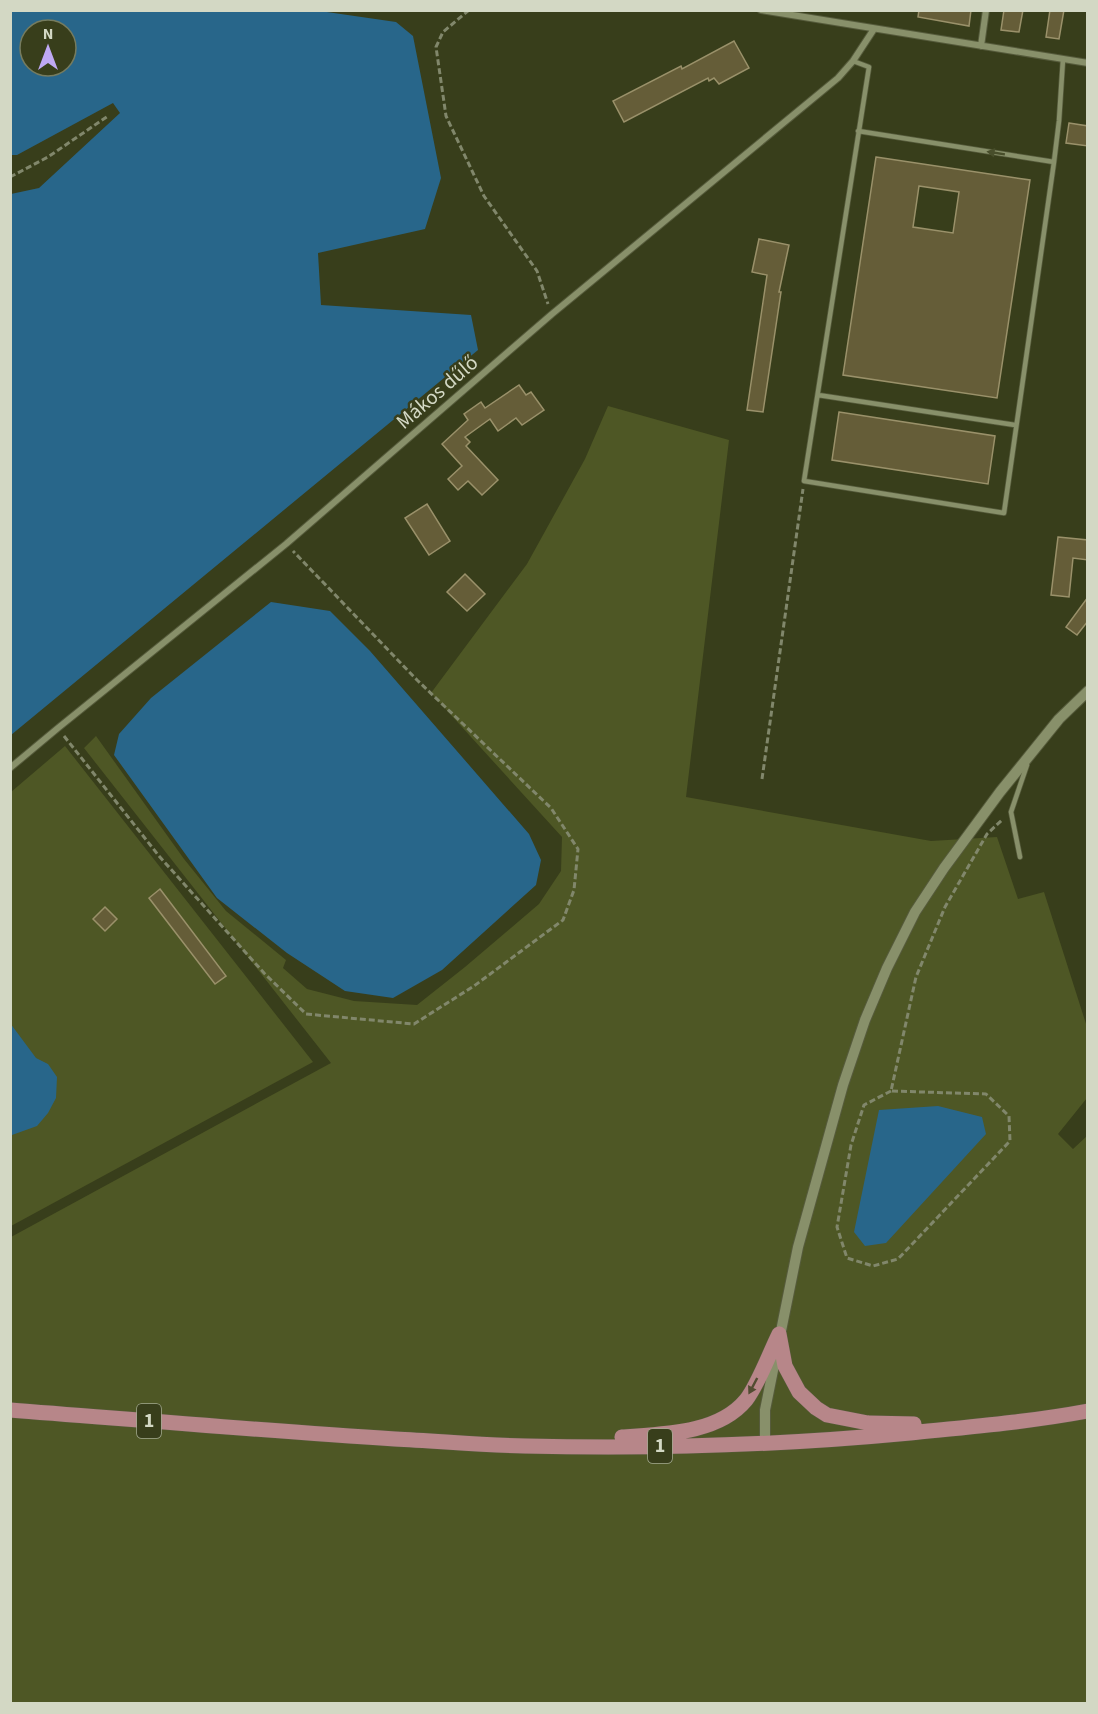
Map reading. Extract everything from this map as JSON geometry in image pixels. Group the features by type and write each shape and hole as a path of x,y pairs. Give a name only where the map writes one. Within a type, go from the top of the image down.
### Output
{"main road":[{"path":"779,1334 785,1366 799,1392 827,1415 871,1430"},
{"path":"556,1446 703,1427 724,1418 747,1398 779,1334"},
{"name":"1","path":"10,1410 287,1432 556,1446 646,1446 811,1440 871,1430 983,1426 1088,1411"}],"street":[{"path":"981,46 986,10"},
{"path":"765,11 1088,63"},
{"name":"Mákos dűlő","path":"10,768 286,544 552,314 838,78 853,61 874,29"},
{"path":"765,1442 765,1410 798,1247 843,1085 865,1020 887,968 915,912 944,868 1000,792 1059,719 1088,691"}],"lane":[{"path":"853,61 869,67 804,481 1004,513 1054,162 1063,59"},
{"path":"858,131 1054,162"},
{"path":"818,395 1015,425"},
{"path":"1020,857 1011,812 1031,754"}],"path":[{"path":"469,10 443,32 436,47 446,116 483,196 537,271 552,314"},
{"path":"10,177 48,157 108,116"},
{"path":"762,780 804,481"},
{"path":"58,728 159,856 264,973 306,1014 414,1024 474,986 563,920 574,890 578,849 551,808 417,680 286,544"},
{"path":"891,1091 916,977 945,907 987,834 1011,812"},
{"path":"891,1091 986,1095 1009,1116 1010,1141 898,1259 873,1266 847,1258 837,1227 851,1145 864,1105 891,1091"}],"green space":[{"path":"608,406 729,440 686,797 931,841 997,837 1018,899 1044,892 1087,1027 1087,1098 1058,1134 1073,1149 1087,1136 1087,1703 11,1704 11,1237 331,1063 84,748 96,736 184,859 226,911 286,960 283,968 307,989 354,1001 417,1005 539,904 561,871 562,837 431,693 527,564 585,459"},
{"path":"65,746 313,1062 11,1226 11,792"}],"water":[{"path":"11,11 320,11 396,22 413,36 441,178 425,229 318,253 321,305 471,315 478,350 11,735 11,194 39,188 120,113 113,103 17,155 11,155"},
{"path":"271,602 330,611 370,651 529,834 541,860 536,885 442,970 393,998 345,991 287,953 217,898 114,755 119,734 151,698"},
{"path":"10,1023 36,1058 48,1064 57,1077 56,1098 48,1113 37,1126 12,1135 10,1135"},
{"path":"938,1106 982,1117 986,1134 886,1243 865,1246 854,1232 879,1110"}],"building":[{"path":"919,10 971,10 969,26 918,17"},
{"path":"1004,10 1023,10 1019,32 1001,30"},
{"path":"1050,10 1064,10 1059,39 1046,37"},
{"path":"734,41 749,68 719,84 714,78 709,81 708,78 624,122 613,101 681,66 682,69"},
{"path":"1069,123 1088,126 1088,146 1066,143"},
{"path":"876,157 1030,180 997,398 843,375","holes":["919,186 959,192 953,233 913,227"]},
{"path":"759,239 789,245 779,292 781,292 763,412 747,410 767,275 752,272"},
{"path":"519,385 526,395 531,392 544,410 522,425 516,418 498,431 490,419 465,437 470,442 466,446 498,480 482,495 468,481 458,490 448,479 462,466 442,444 468,420 464,414 481,402 485,408"},
{"path":"839,412 995,436 988,484 832,460"},
{"path":"427,504 450,541 429,555 405,518"},
{"path":"1058,537 1088,540 1088,560 1073,558 1069,597 1051,595"},
{"path":"465,574 485,594 467,611 447,592"},
{"path":"1088,597 1088,621 1077,635 1066,627"},
{"path":"160,889 226,976 215,984 149,898"},
{"path":"105,907 117,919 105,931 93,919"}]}
